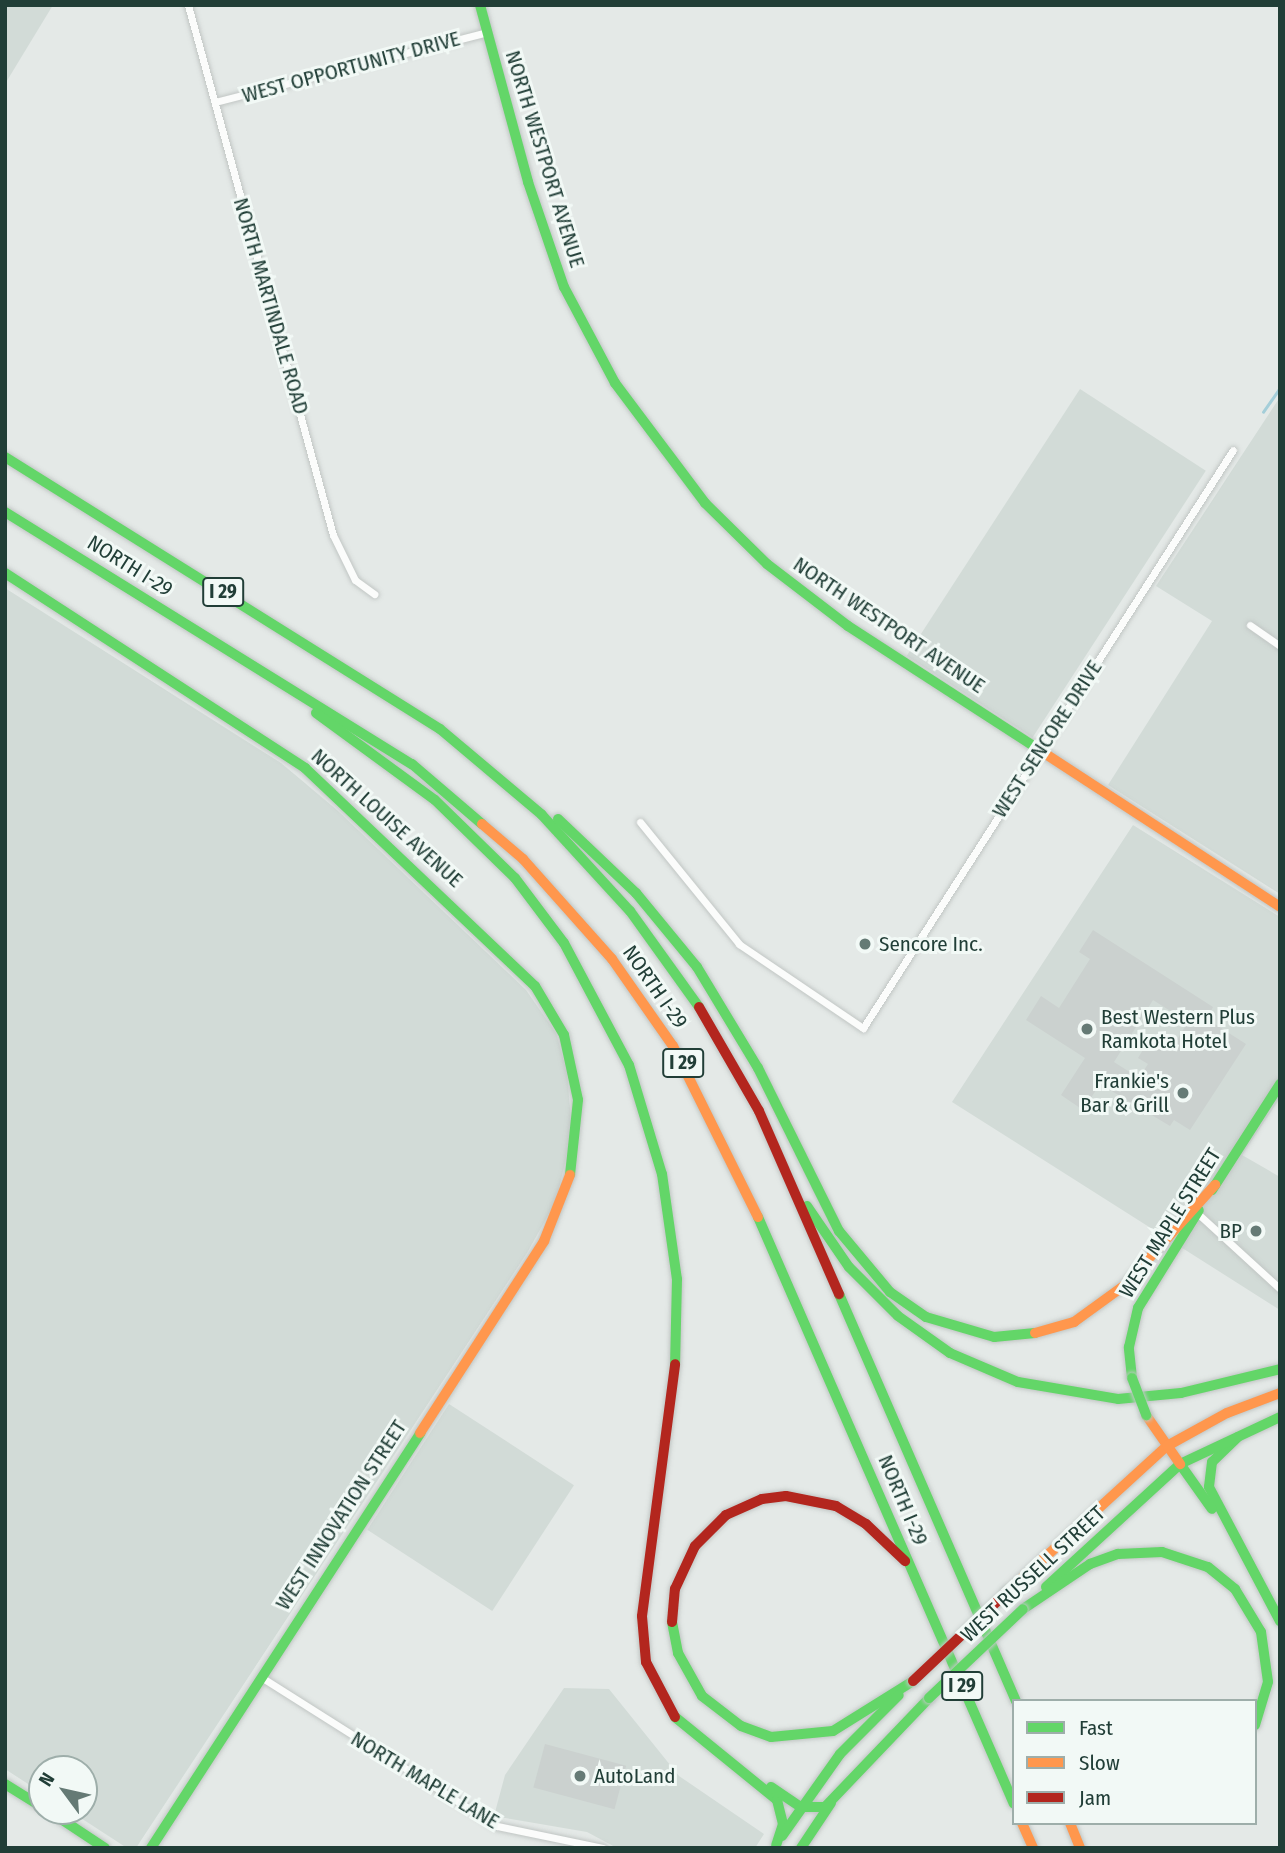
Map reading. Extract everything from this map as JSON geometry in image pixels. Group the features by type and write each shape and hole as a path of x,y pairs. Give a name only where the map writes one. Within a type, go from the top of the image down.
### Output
{"main road":[{"name":"NORTH WESTPORT AVENUE","path":"480,5 528,182 564,287 614,383 672,466 736,535 805,596 1280,907"},
{"name":"NORTH I-29","path":"5,457 393,697 523,797 590,865 668,960 727,1051 772,1138 1015,1699"},
{"name":"NORTH I-29","path":"5,512 393,752 474,814 566,904 633,987 698,1089 738,1170 1012,1799"},
{"name":"NORTH LOUISE AVENUE","path":"5,573 293,759 523,971 556,1017 576,1080 578,1140 563,1203"},
{"path":"287,686 320,718 435,800 496,857 564,943 629,1065 662,1174 677,1291 675,1386 643,1637 646,1662 663,1702 707,1745 777,1800 783,1824 775,1846"},
{"path":"523,797 542,805 575,833 676,939 741,1037 839,1231 875,1277 919,1312 994,1337 1028,1335 1074,1322 1125,1284 1194,1211"},
{"name":"WEST MAPLE STREET","path":"1259,1575 1146,1415 1132,1378 1129,1347 1138,1308 1194,1211 1215,1185 1280,1084"},
{"path":"772,1138 809,1209 849,1267 898,1316 971,1364 1045,1390 1118,1398 1181,1393 1280,1369"},
{"name":"WEST INNOVATION STREET","path":"151,1848 563,1203"},
{"name":"WEST RUSSELL STREET","path":"914,1681 1167,1446 1218,1417 1280,1393"},
{"name":"WEST RUSSELL STREET","path":"838,1793 929,1698 1181,1464 1250,1427 1280,1417"},
{"path":"1250,1427 1212,1462 1207,1478 1259,1575 1280,1621"},
{"path":"911,1567 847,1511 824,1502 773,1497 726,1516 695,1546 677,1581 672,1622 678,1653 702,1696 741,1727 771,1737 803,1738 834,1731 914,1681"},
{"path":"1023,1609 1090,1564 1118,1554 1162,1552 1201,1563 1235,1589 1261,1632 1268,1682 1257,1719"},
{"path":"998,1661 1025,1699"},
{"path":"775,1846 852,1741 914,1681"},
{"path":"707,1745 801,1807 825,1807 838,1793"},
{"path":"5,1784 28,1798"},
{"path":"801,1848 838,1793"},
{"path":"71,1825 106,1848"},
{"path":"1023,1825 1033,1848"},
{"path":"1071,1825 1080,1848"}],"street":[{"name":"NORTH MARTINDALE ROAD","path":"188,5 332,535 355,580 374,594"},
{"name":"WEST OPPORTUNITY DRIVE","path":"215,102 487,32"},
{"name":"WEST SENCORE DRIVE","path":"640,822 739,944 863,1028 1233,450"},
{"path":"1250,625 1280,646"},
{"path":"1194,1211 1280,1289"},
{"name":"NORTH MAPLE LANE","path":"261,1677 497,1826 603,1848"}],"shaded area":[{"path":"5,5 53,5 5,84"},
{"path":"1080,389 1206,471 1033,737 907,656"},
{"path":"1280,397 1280,894 1108,785 1212,621 1156,586"},
{"path":"5,588 281,763 337,810 526,990 556,1033 567,1072 572,1133 556,1201 527,1253 136,1848 127,1848 92,1825 98,1825 98,1755 28,1755 28,1784 5,1769"},
{"path":"1133,825 1280,917 1280,1098 1242,1155 1280,1177 1280,1310 952,1102"},
{"path":"449,1404 574,1485 492,1611 367,1530"},
{"path":"564,1688 609,1689 679,1776 764,1834 755,1848 617,1848 587,1832 494,1816 505,1775"}],"building":[{"name":"Best Western Plus Ramkota Hotel","path":"1093,930 1213,1007 1207,1019 1246,1044 1190,1130 1174,1120 1170,1126 1100,1084 1083,1110 1061,1095 1085,1058 1026,1020 1041,996 1059,1008 1090,959 1079,952","holes":["1153,1000 1188,1022 1173,1046 1152,1035 1138,1058 1148,1064 1139,1078 1114,1062"]},
{"name":"AutoLand","path":"545,1744 626,1766 614,1809 533,1787"}],"waterway":[{"path":"1263,412 1280,388"}],"traffic: fast":[{"path":"480,5 528,182 564,287 615,383 705,503 767,564 848,626 1041,751"},
{"path":"5,457 440,729 542,815 630,911 699,1007"},
{"path":"5,512 412,764 482,824"},
{"path":"5,573 305,768 535,986 564,1035 578,1100 570,1175"},
{"path":"316,713 435,800 515,878 564,943 629,1065 662,1174 677,1279 675,1364"},
{"path":"558,819 636,893 697,967 758,1068 839,1231 890,1292 926,1317 994,1337 1035,1333"},
{"path":"1212,1190 1280,1084"},
{"path":"807,1206 849,1267 898,1316 950,1353 1018,1382 1118,1399 1181,1393 1280,1369"},
{"path":"1132,1378 1129,1347 1138,1308 1199,1210"},
{"path":"758,1217 1012,1799"},
{"path":"839,1294 1015,1699"},
{"path":"1132,1378 1146,1415"},
{"path":"1046,1587 1180,1464 1280,1417"},
{"path":"151,1848 420,1433"},
{"path":"1238,1437 1212,1462 1209,1487 1280,1621"},
{"path":"1180,1464 1212,1509"},
{"path":"1023,1609 1090,1564 1118,1554 1162,1552 1208,1567 1235,1589 1261,1632 1268,1682 1257,1718"},
{"path":"929,1698 1023,1609"},
{"path":"672,1622 678,1653 702,1696 741,1726 771,1737 833,1731 913,1681"},
{"path":"782,1836 840,1754 899,1695"},
{"path":"771,1787 801,1807 825,1807 929,1698"},
{"path":"675,1717 777,1800 783,1824 776,1845"},
{"path":"5,1784 28,1798"},
{"path":"801,1848 831,1803"},
{"path":"70,1825 105,1848"}],"traffic: slow":[{"path":"1041,751 1280,907"},
{"path":"482,824 523,859 612,959 673,1046 758,1217"},
{"path":"420,1433 544,1241 570,1175"},
{"path":"1035,1333 1074,1322 1125,1285 1215,1185"},
{"path":"1007,1592 1167,1446 1227,1413 1280,1393"},
{"path":"1146,1415 1180,1464"},
{"path":"1023,1825 1033,1848"},
{"path":"1071,1825 1080,1848"}],"traffic: jam":[{"path":"699,1007 759,1111 839,1294"},
{"path":"675,1364 642,1616 646,1662 675,1717"},
{"path":"672,1622 675,1589 695,1546 726,1515 762,1499 786,1496 836,1506 866,1524 905,1561"},
{"path":"913,1681 1007,1592"}],"place":[{"name":"Sencore Inc.","path":"865,944"},
{"name":"Best Western Plus Ramkota Hotel","path":"1087,1029"},
{"name":"Frankie's Bar & Grill","path":"1183,1093"},
{"name":"BP","path":"1256,1231"},
{"name":"AutoLand","path":"580,1776"}]}
